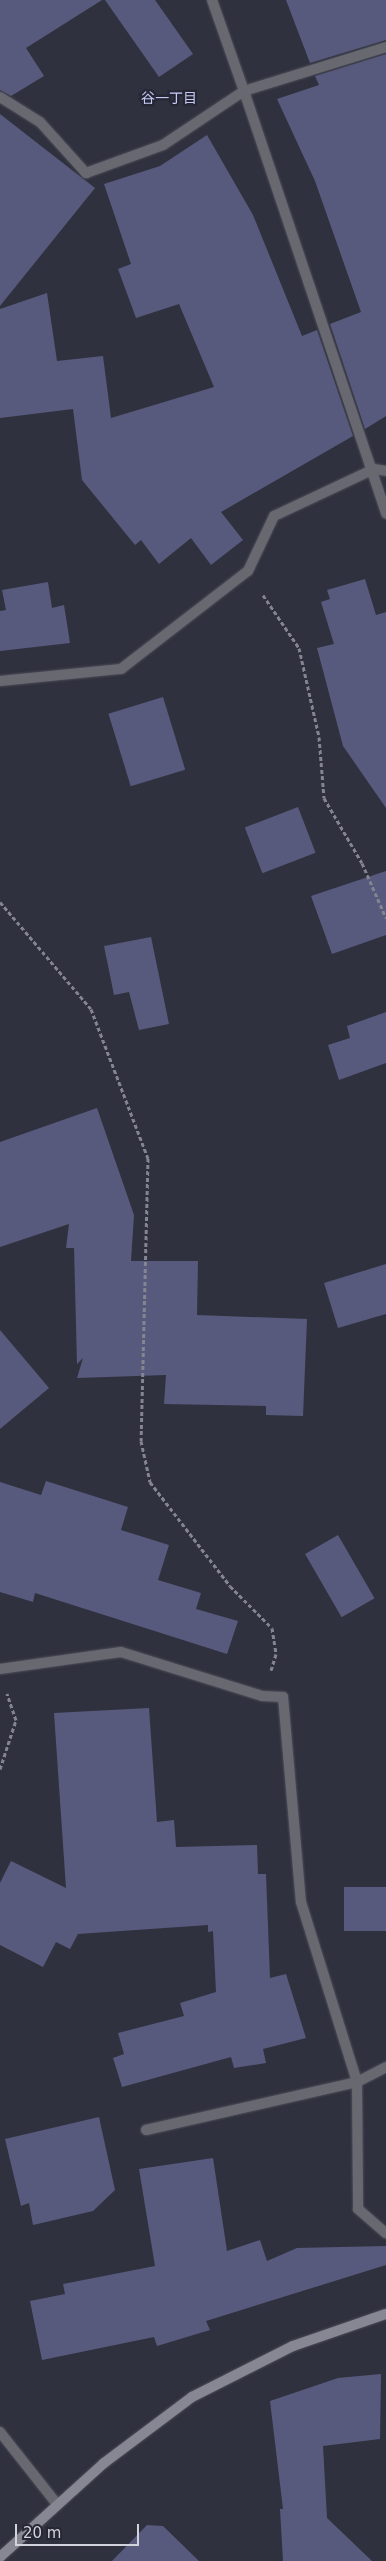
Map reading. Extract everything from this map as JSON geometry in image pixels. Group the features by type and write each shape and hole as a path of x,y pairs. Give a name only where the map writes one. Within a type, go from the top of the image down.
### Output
{"street":[{"path":"212,0 374,469 386,514"},
{"path":"0,97 40,122 86,173 163,145 244,91 386,47"},
{"path":"0,681 121,669 248,571 274,516 374,469 386,471"},
{"path":"0,1669 121,1652 262,1696 283,1697 301,1902 357,2082 358,2209 386,2233"},
{"path":"146,2130 357,2082 386,2067"},
{"path":"0,2558 56,2504 192,2397 293,2346 386,2314"},
{"path":"0,2432 56,2504"}],"path":[{"path":"248,571 299,648 319,737 324,798 362,863 386,918"},
{"path":"0,902 91,1009 148,1158 142,1449 150,1482 230,1586 272,1628 276,1654 262,1696"},
{"path":"0,1769 16,1720 3,1683"}],"building":[{"path":"0,0 102,0 26,48 44,76 11,96 0,90"},
{"path":"105,0 155,0 193,54 159,77"},
{"path":"286,0 386,0 386,40 310,63"},
{"path":"386,54 386,416 365,429 330,324 361,312 315,181 277,99 319,85 315,76"},
{"path":"0,114 95,188 0,306"},
{"path":"207,135 253,215 302,336 317,330 353,436 221,512 243,540 211,565 191,538 159,564 141,540 135,545 82,480 73,409 0,418 0,309 47,293 57,361 103,356 111,418 214,387 179,304 136,318 118,269 131,264 104,184 160,166"},
{"path":"365,579 376,615 386,612 386,808 343,746 317,648 334,644 321,602 330,599 327,590"},
{"path":"48,582 52,608 64,605 70,643 0,651 0,611 6,610 2,590"},
{"path":"163,697 185,770 131,786 108,714"},
{"path":"298,807 316,853 262,873 245,827"},
{"path":"386,871 386,935 332,954 311,896"},
{"path":"151,937 169,1024 139,1030 129,992 114,995 104,946"},
{"path":"386,1012 386,1063 339,1080 328,1045 350,1038 347,1026"},
{"path":"97,1108 134,1215 131,1261 198,1261 197,1315 307,1319 303,1416 266,1415 266,1406 164,1404 166,1375 77,1378 83,1358 77,1364 74,1248 66,1248 69,1224 0,1247 0,1142"},
{"path":"386,1264 386,1314 338,1328 324,1283"},
{"path":"0,1330 49,1388 0,1429"},
{"path":"46,1481 128,1507 121,1530 169,1545 158,1580 201,1593 196,1609 238,1621 227,1654 35,1593 33,1602 0,1592 0,1482 41,1495"},
{"path":"338,1535 374,1598 342,1617 305,1554"},
{"path":"149,1708 157,1822 174,1820 176,1847 257,1845 258,1874 266,1874 270,1978 286,1974 306,2038 263,2049 266,2063 234,2068 231,2057 122,2087 113,2058 124,2054 118,2033 184,2016 180,2003 216,1992 213,1931 208,1932 208,1925 78,1934 70,1949 56,1942 43,1967 0,1945 0,1883 11,1861 66,1888 54,1713"},
{"path":"344,1887 386,1887 386,1931 344,1931"},
{"path":"99,2117 115,2190 93,2211 33,2225 29,2203 21,2206 5,2139"},
{"path":"213,2158 227,2251 260,2240 267,2261 297,2248 386,2246 386,2265 206,2321 210,2330 157,2346 154,2337 42,2360 30,2301 65,2294 63,2284 155,2266 139,2169"},
{"path":"381,2374 380,2439 323,2446 327,2518 372,2561 283,2561 280,2509 283,2509 270,2401 338,2378"},
{"path":"147,2525 163,2526 199,2561 112,2561"}],"district":[{"name":"谷一丁目","path":"169,98"}]}
